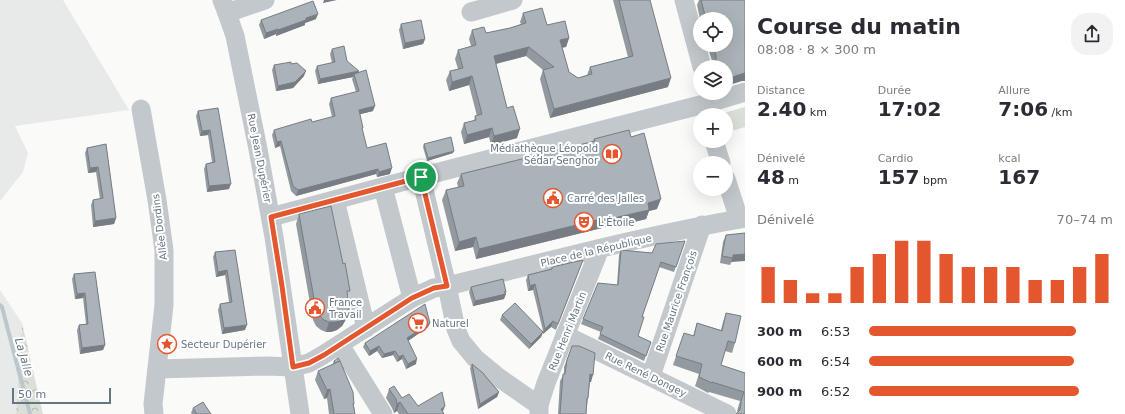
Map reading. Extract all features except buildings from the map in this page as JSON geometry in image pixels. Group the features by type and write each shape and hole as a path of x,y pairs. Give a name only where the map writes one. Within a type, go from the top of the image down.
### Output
{"street":[{"path":"224,7 265,0"},
{"path":"471,12 513,0"},
{"path":"684,0 700,60"},
{"name":"Rue Jean Dupérier","path":"224,7 235,36 271,217 300,414"},
{"path":"271,217 707,104 745,92"},
{"name":"Allée Dordins","path":"141,109 164,250 164,305 153,404 154,414"},
{"path":"421,177 456,328 461,341 475,358 528,398 539,409"},
{"path":"383,187 412,298"},
{"path":"733,196 742,218"},
{"path":"335,200 366,328"},
{"name":"Place de la République","path":"293,367 309,363 324,355 412,298 434,288 702,225 742,218"},
{"name":"Rue Maurice François","path":"650,376 702,225"},
{"name":"Rue Henri Martin","path":"539,409 546,383 597,256 598,249"},
{"name":"Rue René Dongey","path":"565,335 727,414"},
{"path":"340,345 383,414"},
{"path":"157,369 267,366 293,367"}],"shaded area":[{"path":"0,0 63,0 129,110 15,126 28,153 23,172 0,201"},
{"path":"0,290 22,323 16,414 0,414"}],"green space":[{"path":"745,107 745,127 733,130 733,110"},
{"path":"22,323 43,414 16,414"}],"waterway":[{"name":"La Jalle","path":"0,305 2,307 30,414"}],"place":[{"name":"Médiathèque Léopold Sédar Senghor","path":"612,154"},
{"name":"Carré des Jalles","path":"553,198"},
{"name":"L'Étoile","path":"584,222"},
{"name":"France Travail","path":"315,308"},
{"name":"Naturel","path":"418,323"},
{"name":"Secteur Dupérier","path":"167,344"}],"route":[{"path":"421,177 447,286 434,288 412,298 324,355 309,363 293,367 271,217 421,177"}]}
